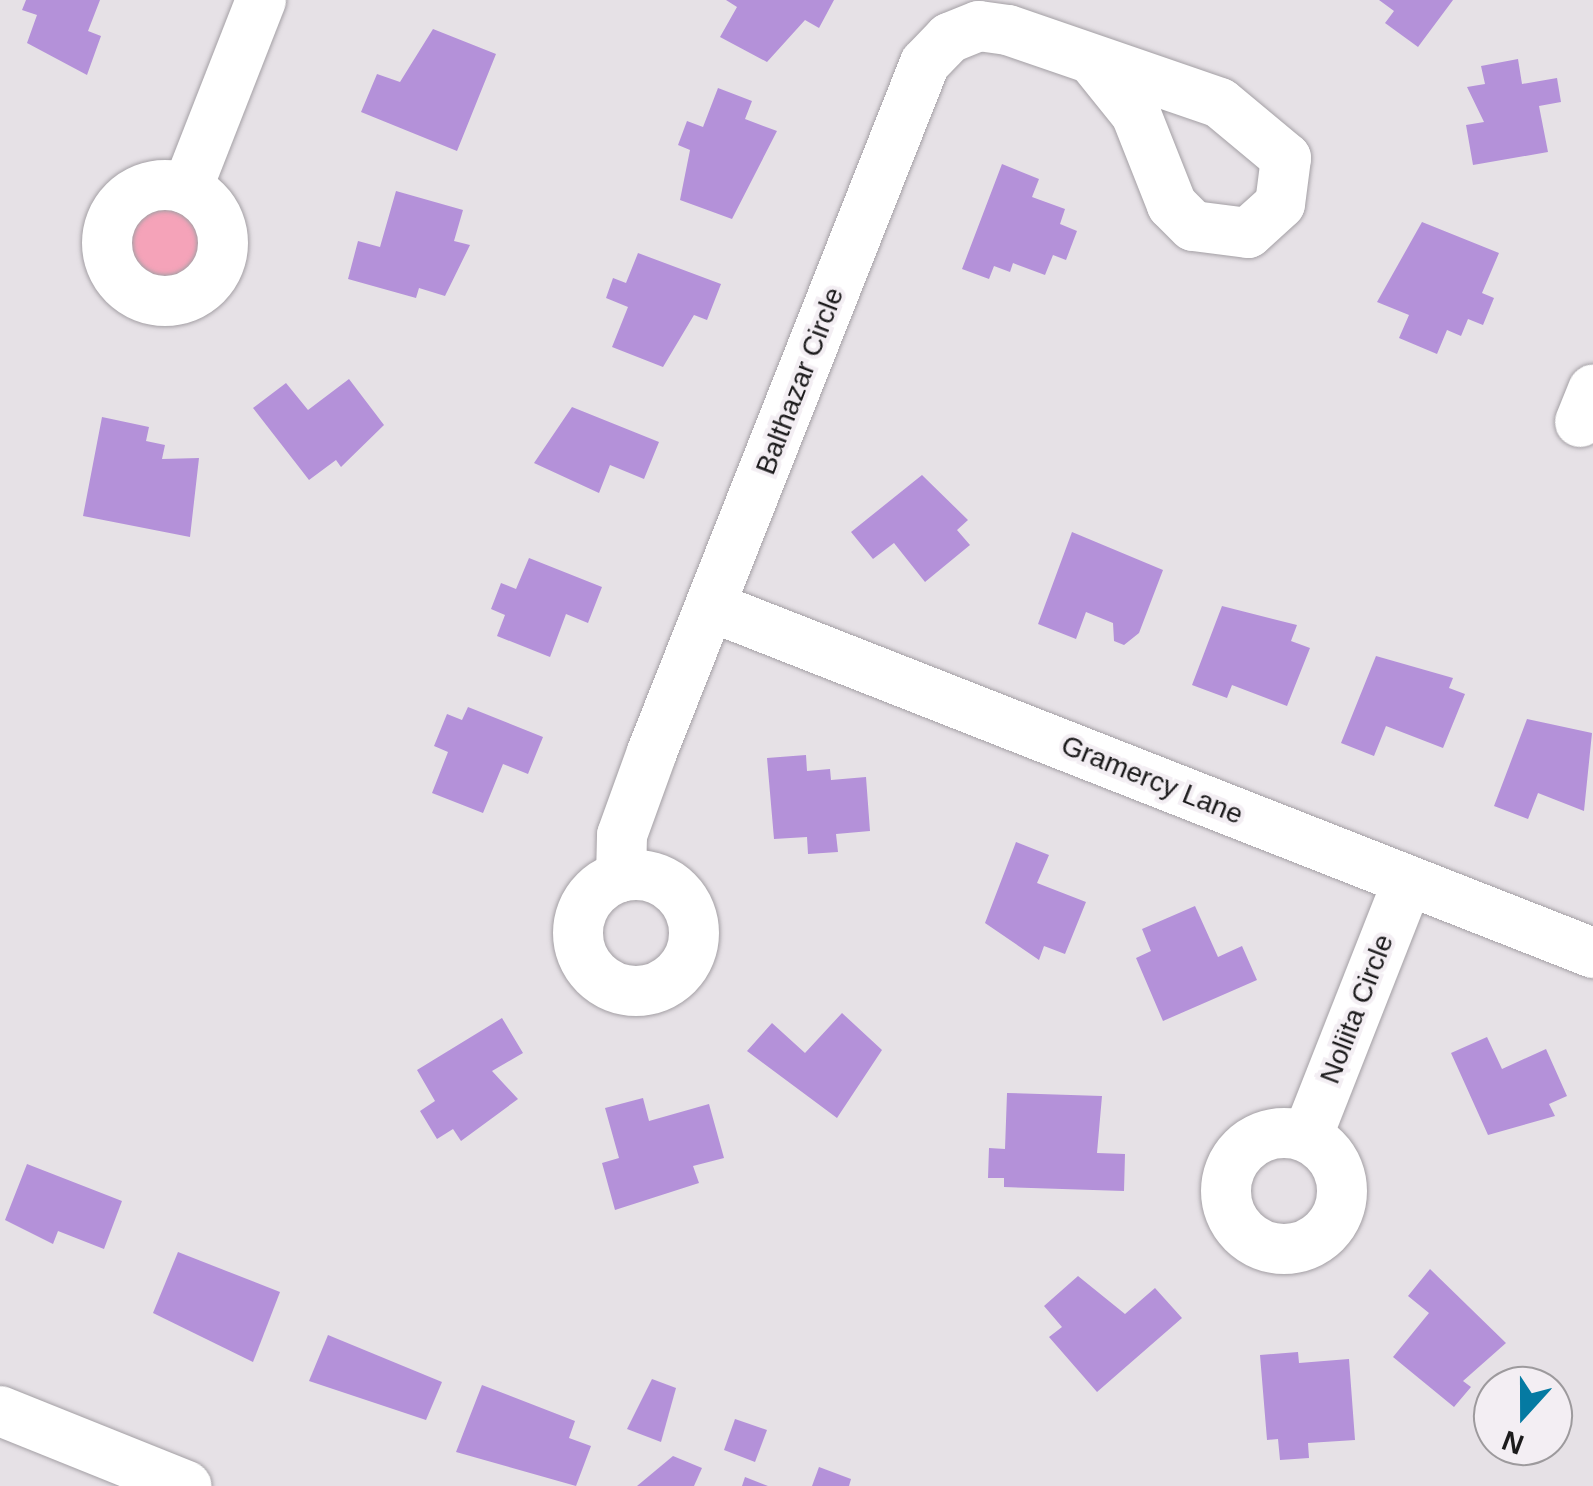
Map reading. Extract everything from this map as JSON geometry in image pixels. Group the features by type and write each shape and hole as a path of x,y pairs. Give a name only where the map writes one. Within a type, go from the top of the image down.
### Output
{"street":[{"path":"187,189 261,0"},
{"name":"Balthazar Circle","path":"621,877 622,834 925,63 949,38 979,26 1094,62"},
{"name":"Gramercy Lane","path":"712,607 1593,953"},
{"name":"Noliita Circle","path":"1306,1137 1408,881"},
{"path":"3,1420 187,1486"}],"shaded area":[{"path":"166,205 192,216 203,242 192,268 166,279 140,268 129,242 140,216"}],"building":[{"path":"26,0 100,0 88,31 101,36 87,75 27,43 37,15 22,10"},
{"path":"726,0 834,0 819,28 805,20 767,62 720,37 737,7"},
{"path":"1379,0 1453,0 1418,47 1385,23 1394,11"},
{"path":"433,29 496,54 457,151 361,112 377,74 400,82"},
{"path":"1518,59 1522,84 1557,78 1561,102 1539,106 1548,152 1473,165 1466,125 1484,122 1467,87 1485,84 1481,66"},
{"path":"718,88 752,101 745,119 777,131 732,219 680,200 690,150 678,145 687,121 703,127"},
{"path":"1002,164 1039,179 1032,197 1065,209 1060,224 1077,231 1066,260 1053,255 1045,275 1013,263 1010,272 994,266 989,279 962,269"},
{"path":"396,191 463,210 454,241 470,245 445,296 419,288 416,298 348,279 358,241 380,247"},
{"path":"1422,222 1499,253 1482,293 1494,298 1483,325 1468,319 1461,336 1447,330 1437,354 1399,338 1409,315 1377,302"},
{"path":"638,253 721,284 707,320 694,315 663,367 612,347 628,307 606,298 613,278 626,283"},
{"path":"349,379 384,425 341,467 336,460 309,480 253,408 286,383 308,410"},
{"path":"572,407 659,442 644,479 610,465 599,493 534,463"},
{"path":"102,417 149,427 146,441 165,445 162,459 199,458 190,537 83,516"},
{"path":"922,475 968,520 957,530 970,545 925,582 894,543 873,559 851,532"},
{"path":"1072,532 1163,570 1139,633 1124,645 1114,641 1113,623 1086,612 1076,639 1038,624"},
{"path":"529,558 602,587 588,623 566,614 550,657 497,636 505,615 491,609 501,583 516,589"},
{"path":"1222,606 1297,625 1291,641 1310,648 1287,706 1232,685 1227,698 1192,685"},
{"path":"1376,656 1453,678 1449,688 1465,694 1443,748 1386,726 1374,756 1341,743"},
{"path":"468,707 543,737 528,774 503,764 483,813 432,793 448,752 434,746 447,714 462,720"},
{"path":"1527,719 1592,733 1584,811 1538,793 1528,819 1494,806"},
{"path":"806,755 807,771 830,769 831,780 866,777 870,831 836,834 838,852 808,854 807,837 774,839 767,758"},
{"path":"1016,842 1049,855 1037,883 1086,902 1065,954 1044,946 1039,960 985,923"},
{"path":"1195,906 1218,957 1242,946 1257,980 1163,1021 1136,958 1151,951 1142,929"},
{"path":"842,1013 882,1050 837,1118 747,1051 772,1023 805,1053"},
{"path":"502,1018 523,1053 492,1071 518,1099 461,1141 453,1129 437,1139 420,1111 435,1101 417,1070"},
{"path":"1487,1037 1502,1069 1546,1049 1567,1096 1549,1104 1555,1116 1488,1135 1451,1053"},
{"path":"1007,1093 1102,1096 1097,1153 1125,1154 1124,1191 1004,1187 1004,1178 988,1178 989,1148 1005,1149"},
{"path":"643,1098 649,1121 709,1104 724,1158 693,1166 699,1183 615,1210 602,1163 619,1158 605,1108"},
{"path":"27,1164 122,1201 104,1249 58,1231 53,1244 5,1220"},
{"path":"178,1252 280,1292 253,1362 153,1313"},
{"path":"1430,1269 1506,1343 1480,1366 1473,1366 1473,1372 1463,1381 1471,1387 1454,1407 1393,1357 1429,1313 1408,1296"},
{"path":"1078,1276 1125,1314 1155,1288 1182,1318 1097,1392 1049,1337 1062,1327 1044,1306"},
{"path":"328,1335 442,1382 426,1420 309,1381"},
{"path":"1298,1352 1299,1363 1349,1359 1355,1440 1308,1443 1309,1458 1280,1460 1278,1439 1267,1440 1260,1355"},
{"path":"652,1379 676,1388 661,1442 627,1429"},
{"path":"482,1385 575,1421 569,1438 591,1446 576,1486 456,1452"},
{"path":"735,1419 767,1430 755,1462 724,1450"},
{"path":"673,1456 702,1468 694,1486 637,1486"},
{"path":"819,1467 851,1479 849,1486 812,1486"},
{"path":"745,1477 768,1486 742,1486"}]}
